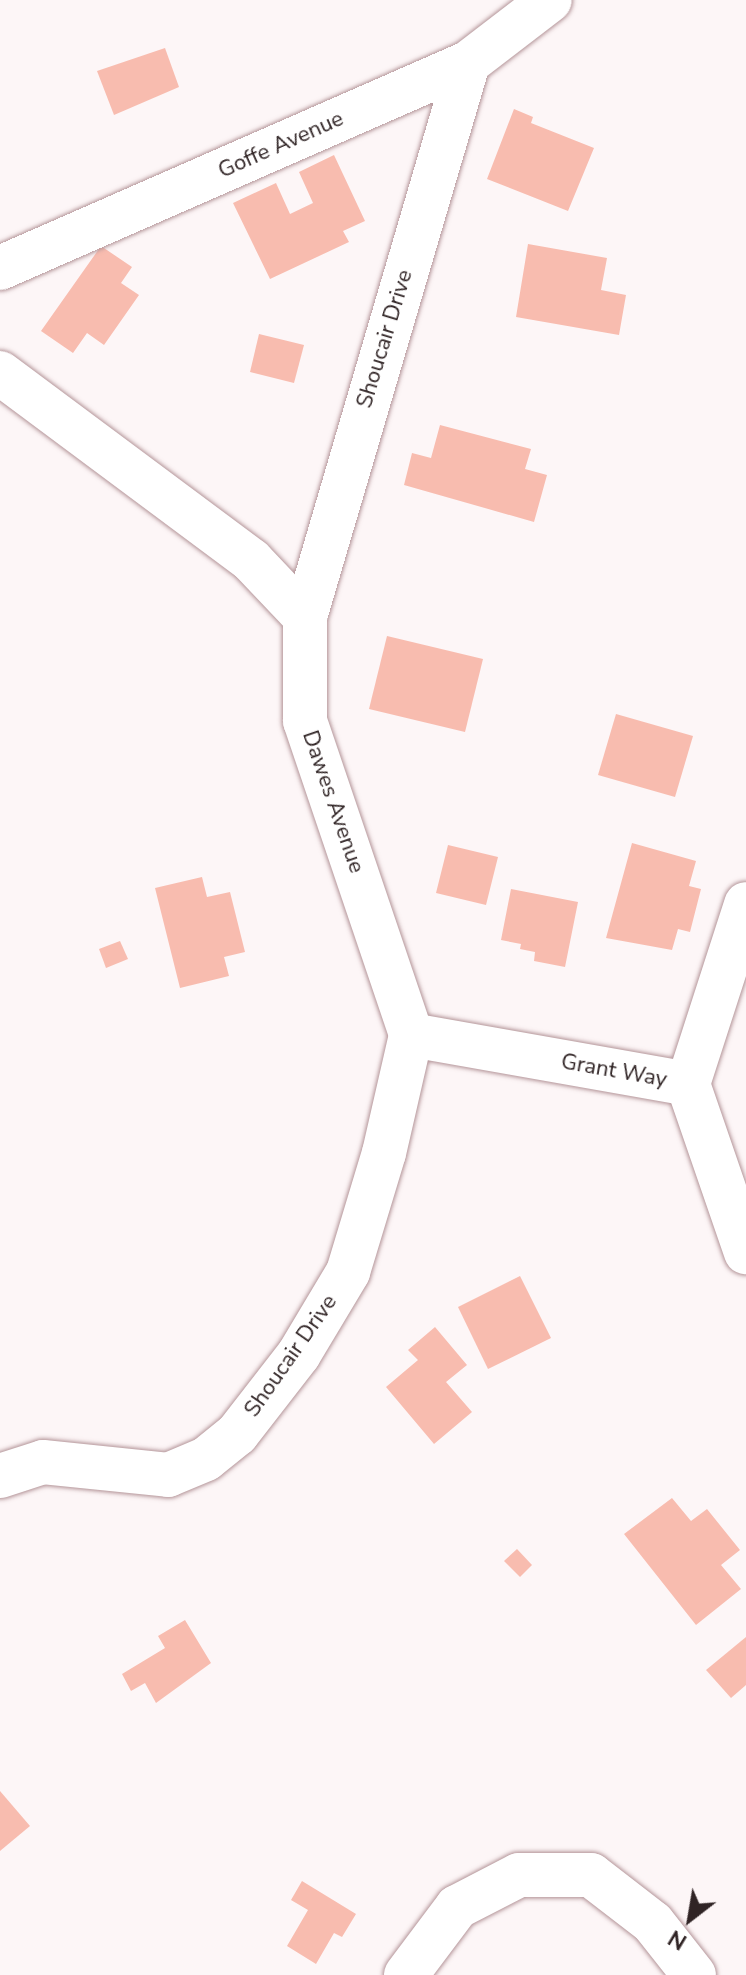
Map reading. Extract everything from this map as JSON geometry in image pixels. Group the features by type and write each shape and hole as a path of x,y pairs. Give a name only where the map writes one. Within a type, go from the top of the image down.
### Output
{"street":[{"name":"Goffe Avenue","path":"0,268 468,63 550,0"},
{"name":"Shoucair Drive","path":"305,617 468,63"},
{"path":"0,373 251,560 305,617"},
{"name":"Dawes Avenue","path":"305,617 305,721 411,1035"},
{"path":"688,1084 746,904"},
{"name":"Shoucair Drive","path":"0,1476 43,1462 168,1475 206,1459 237,1434 299,1354 348,1272 384,1153 411,1035"},
{"name":"Grant Way","path":"411,1035 688,1084 746,1252"},
{"path":"406,1975 457,1907 519,1875 591,1875 653,1923 694,1975"}],"building":[{"path":"165,48 179,87 114,115 97,71"},
{"path":"514,109 533,117 531,123 594,148 568,211 487,179"},
{"path":"334,155 365,221 343,231 349,242 270,279 233,203 276,183 290,214 313,203 299,172"},
{"path":"528,244 607,258 601,290 626,295 619,335 516,317"},
{"path":"101,246 132,267 121,283 139,295 104,345 87,333 73,353 41,331"},
{"path":"259,334 304,345 294,383 250,372"},
{"path":"440,425 531,449 525,469 547,475 534,522 404,485 412,453 431,458"},
{"path":"387,636 483,659 465,732 369,709"},
{"path":"616,714 693,736 675,797 598,775"},
{"path":"632,843 696,861 689,886 701,889 690,932 678,929 672,950 606,938"},
{"path":"448,845 498,857 486,905 436,893"},
{"path":"202,877 207,897 230,892 245,952 224,957 229,976 180,988 155,888"},
{"path":"511,889 578,902 565,967 534,961 535,952 520,949 521,944 501,940"},
{"path":"120,941 128,959 106,968 99,949"},
{"path":"520,1276 551,1338 488,1369 458,1307"},
{"path":"435,1327 467,1365 446,1382 472,1412 434,1444 386,1387 418,1360 408,1350"},
{"path":"672,1498 691,1521 707,1509 740,1550 721,1565 741,1589 696,1625 624,1534"},
{"path":"517,1549 532,1565 520,1577 504,1561"},
{"path":"185,1620 211,1663 156,1703 145,1683 131,1691 122,1674 165,1648 158,1636"},
{"path":"746,1637 746,1685 731,1698 706,1670"},
{"path":"0,1791 30,1826 0,1851"},
{"path":"302,1881 356,1914 342,1937 334,1933 316,1964 287,1946 308,1910 291,1900"}]}
